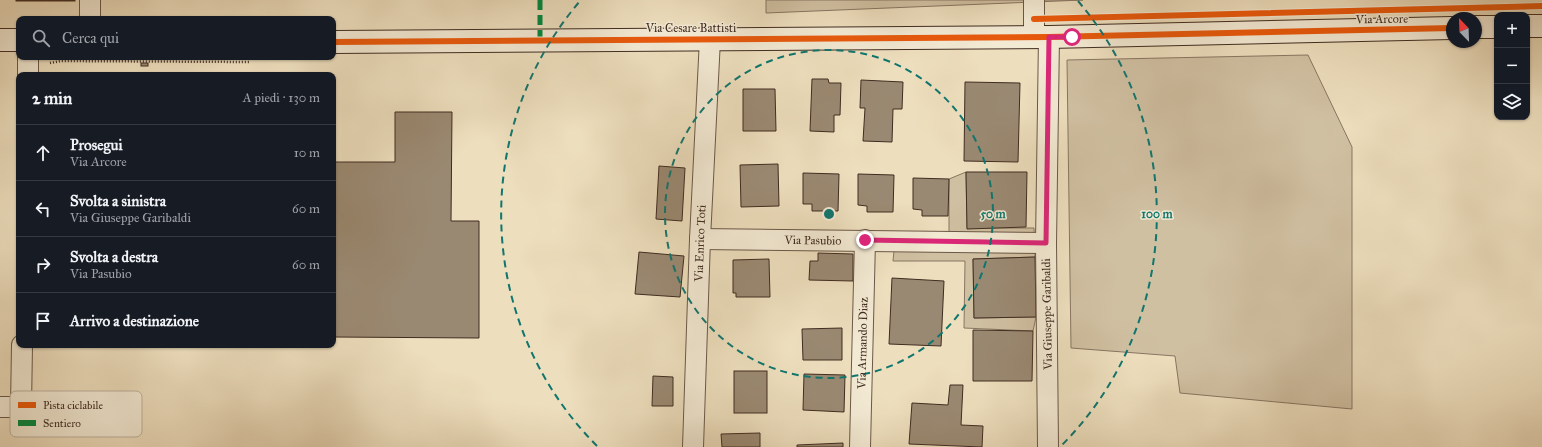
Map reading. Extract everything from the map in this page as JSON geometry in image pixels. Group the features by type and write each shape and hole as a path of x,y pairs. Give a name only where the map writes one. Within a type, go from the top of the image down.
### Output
{"street":[{"path":"90,0 90,16"},
{"name":"Via Giuseppe Garibaldi","path":"1034,0 1042,37 1048,447"},
{"path":"1530,26 1542,26"},
{"path":"1482,27 1494,27"},
{"name":"Via Arcore","path":"1042,37 1446,28"},
{"name":"Via Cesare Battisti","path":"336,42 1042,37"},
{"name":"Via Enrico Toti","path":"693,447 700,239 710,39"},
{"path":"0,40 16,40"},
{"path":"28,60 28,72"},
{"name":"Via Pasubio","path":"700,239 1046,243"},
{"name":"Via Armando Diaz","path":"860,447 865,240"},
{"path":"21,391 22,348"}],"path":[{"path":"47,63 61,61 249,62"}],"shaded area":[{"path":"766,0 1083,0 766,13"},
{"path":"1308,55 1352,147 1352,409 1180,393 1175,356 1071,348 1067,60"},
{"path":"966,172 967,228 1034,228 1035,257 973,259 974,318 1036,317 1033,331 964,328 965,261 893,261 895,241 949,241 949,179"}],"building":[{"path":"75,0 75,1 16,1"},
{"path":"141,63 148,63 148,66 141,66"},
{"path":"812,79 828,79 829,83 841,83 840,115 834,115 834,132 810,131"},
{"path":"861,80 903,82 902,109 893,109 892,142 863,141 865,108 860,108"},
{"path":"965,82 1020,83 1018,162 964,161"},
{"path":"743,89 775,89 776,131 743,131"},
{"path":"395,112 452,112 451,221 479,221 479,338 336,337 336,162 395,162"},
{"path":"778,164 779,206 741,207 740,165"},
{"path":"659,166 685,168 682,221 656,219"},
{"path":"966,172 1027,172 1026,227 967,229"},
{"path":"803,173 839,174 838,211 812,211 812,204 803,204"},
{"path":"858,174 894,175 893,212 867,212 867,206 858,205"},
{"path":"913,178 949,179 948,216 922,216 922,210 913,209"},
{"path":"639,252 684,256 680,297 635,294"},
{"path":"818,253 853,254 853,281 809,280 810,261 818,261"},
{"path":"1035,257 1036,317 974,318 973,259"},
{"path":"769,259 770,297 736,297 736,293 733,293 733,260"},
{"path":"892,278 944,281 941,346 889,344"},
{"path":"842,328 842,360 803,360 802,329"},
{"path":"973,330 1033,331 1032,381 973,381"},
{"path":"734,371 767,371 767,413 734,413"},
{"path":"804,374 845,375 844,412 803,410"},
{"path":"653,376 673,377 673,406 652,406"},
{"path":"950,385 963,385 961,425 983,426 982,447 909,444 912,403 948,405"},
{"path":"760,433 760,447 722,447 721,434"},
{"path":"843,443 843,447 797,447 797,445"}],"marked path":[{"path":"540,0 540,40"}],"cycle path":[{"path":"1034,19 1542,6"},
{"path":"336,42 1049,37 1446,28"}],"route":[{"path":"865,240 1046,243 1049,37 1072,37"}]}
